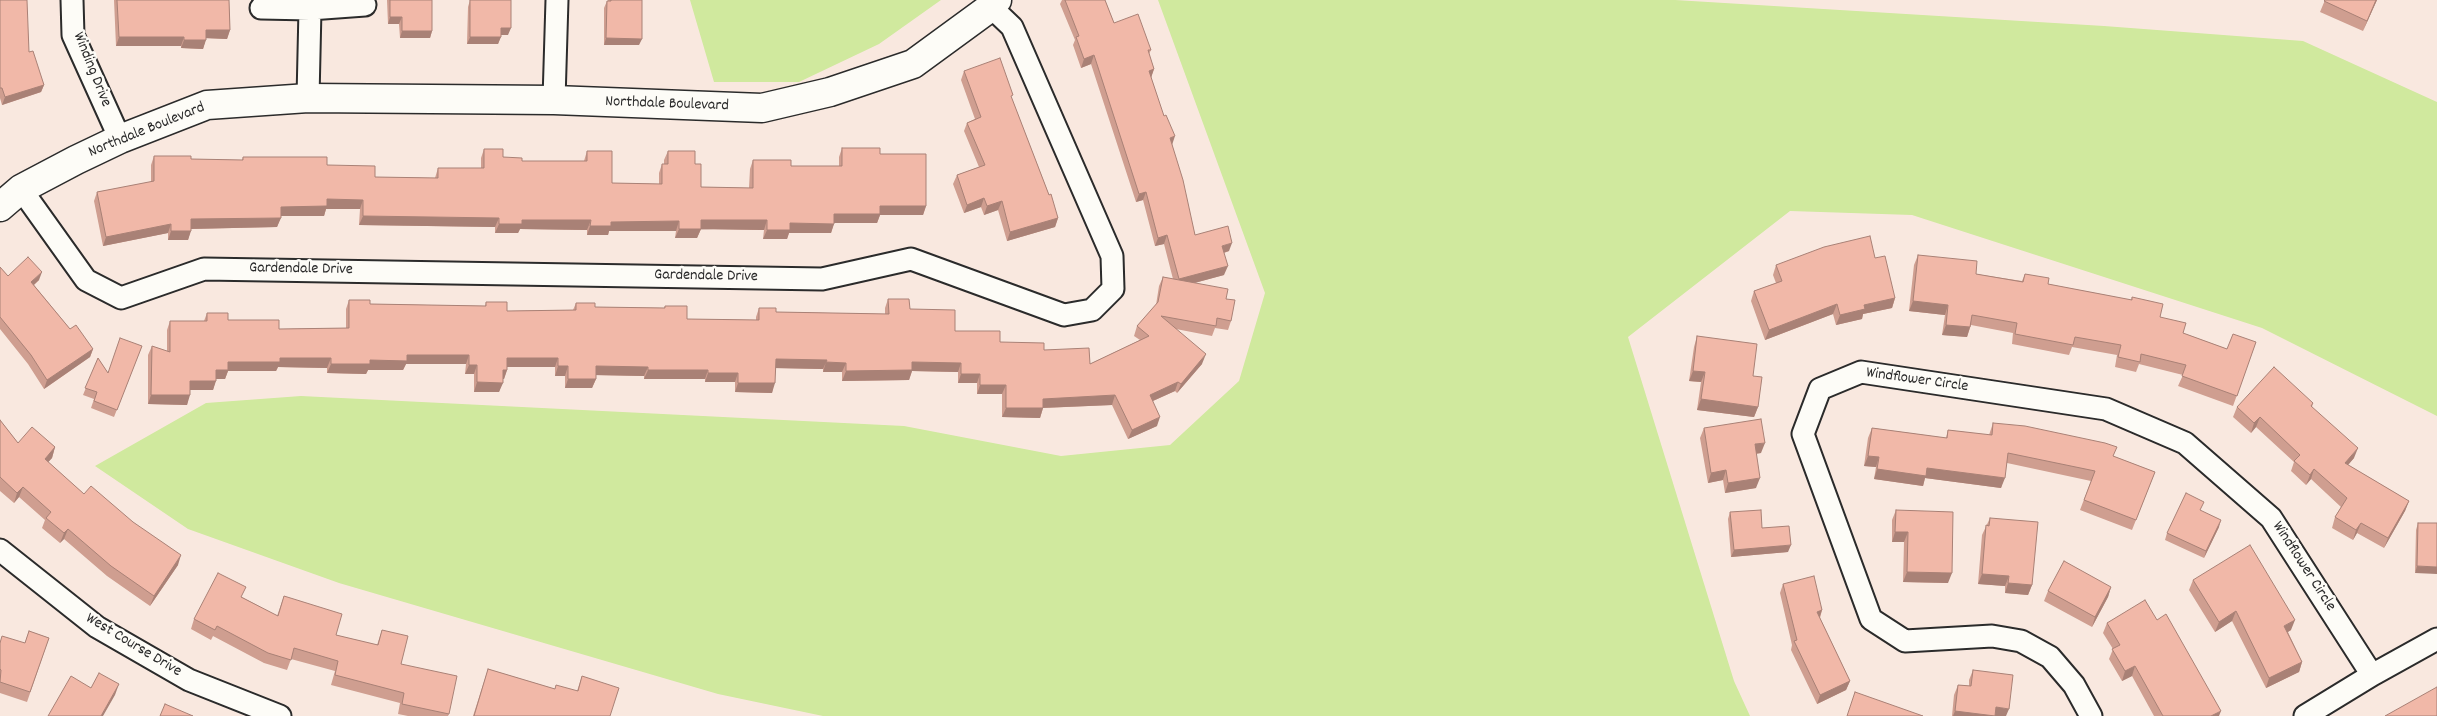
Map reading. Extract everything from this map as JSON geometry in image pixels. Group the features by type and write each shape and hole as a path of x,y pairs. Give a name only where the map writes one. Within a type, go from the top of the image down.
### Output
{"street":[{"name":"Winding Drive","path":"72,0 73,35 120,139"},
{"path":"554,100 557,0"},
{"name":"Northdale Boulevard","path":"0,207 21,189 120,139 207,105 308,98 554,100 762,108 830,92 913,64 994,4"},
{"name":"Gardendale Drive","path":"21,189 86,280 121,298 204,269 822,279 911,259 1064,315 1092,310 1113,289 1112,256 1012,26 994,4"},
{"path":"261,8 310,9 366,6"},
{"path":"308,98 310,9"},
{"name":"Windflower Circle","path":"2092,716 2074,685 2050,657 2021,641 1992,636 1905,641 1871,618 1803,434 1820,390 1861,372 2106,409 2185,443 2271,518 2372,675"},
{"name":"West Course Drive","path":"0,550 97,627 189,680 280,716"},
{"path":"2305,716 2372,675 2437,639"}],"green space":[{"path":"690,0 941,0 879,44 799,82 714,82"},
{"path":"1158,0 1675,0 2104,26 2303,41 2437,102 2437,416 2262,328 1912,215 1790,211 1628,337 1734,681 1750,716 823,716 718,694 339,583 188,529 95,466 206,403 301,396 904,426 1061,456 1170,445 1239,381 1265,293"}],"building":[{"path":"0,0 27,0 29,52 33,51 44,85 5,97 2,88 0,88"},
{"path":"117,0 229,0 230,30 206,30 206,40 184,40 184,37 119,37"},
{"path":"390,0 432,0 432,31 402,31 402,17 390,17"},
{"path":"470,0 511,0 511,28 501,28 501,37 470,37"},
{"path":"642,0 642,39 606,38 607,1"},
{"path":"1065,0 1105,0 1114,23 1138,14 1151,50 1148,50 1154,69 1149,71 1164,116 1166,115 1175,136 1170,138 1183,180 1195,235 1228,226 1232,243 1222,246 1228,266 1179,279 1167,235 1158,238 1146,192 1139,194 1094,55 1084,59 1076,37 1079,36"},
{"path":"2325,0 2376,0 2367,21"},
{"path":"1000,58 1013,95 1011,96 1049,195 1051,194 1058,218 1010,232 1002,201 987,206 984,198 967,205 957,175 985,165 967,123 981,117 964,71"},
{"path":"842,148 880,148 880,154 926,154 926,206 880,206 880,214 834,214 834,224 790,223 790,230 767,230 767,220 701,220 701,229 679,229 679,221 611,222 611,226 590,226 591,220 522,220 522,224 499,224 499,218 363,216 363,200 327,199 327,206 281,207 281,218 191,219 191,231 171,231 171,224 106,237 97,192 154,181 154,156 191,156 191,159 243,160 243,157 327,157 327,165 375,166 375,177 438,178 438,168 484,168 484,149 503,149 503,157 522,158 522,161 587,161 587,151 612,151 612,183 662,184 662,164 668,164 668,151 695,151 695,164 701,164 701,187 753,188 753,160 791,160 791,166 842,166"},
{"path":"1870,236 1875,258 1885,256 1895,298 1864,305 1865,309 1840,315 1837,304 1769,330 1754,291 1782,281 1776,265 1824,247"},
{"path":"1918,255 1977,261 1976,274 2023,282 2025,274 2049,278 2048,284 2132,300 2132,297 2163,304 2160,317 2186,323 2183,333 2227,349 2233,334 2256,342 2237,396 2182,376 2186,365 2141,354 2140,362 2118,357 2121,345 2075,337 2073,345 2015,334 2017,323 1972,315 1970,327 1946,325 1948,305 1913,301"},
{"path":"28,257 42,272 31,282 70,329 76,325 93,349 47,380 31,355 0,317 0,267 8,276"},
{"path":"1163,277 1228,289 1226,299 1235,300 1231,321 1217,318 1216,326 1161,316 1206,354 1181,384 1178,382 1150,395 1160,417 1132,430 1115,395 1043,399 1043,408 1006,408 1006,385 980,385 980,374 961,374 961,363 912,362 912,370 846,371 846,363 826,362 827,360 776,359 775,383 738,383 738,373 708,373 708,370 648,370 648,367 596,366 596,379 568,379 568,366 558,366 558,358 507,358 507,370 503,370 503,383 477,382 477,365 469,365 469,355 407,355 407,361 370,360 370,364 331,364 331,358 280,358 280,362 228,362 228,370 216,370 216,381 190,381 190,395 151,395 152,346 170,352 170,321 207,321 207,313 228,313 228,320 279,320 279,329 349,328 349,300 370,300 370,304 486,306 486,302 507,302 507,311 576,310 576,303 595,303 595,307 665,308 665,306 687,306 687,319 759,320 759,308 776,308 776,312 889,314 888,299 909,299 910,309 955,310 955,331 1000,331 1000,342 1044,343 1044,350 1089,348 1090,364 1149,336 1137,326 1158,302"},
{"path":"1697,336 1757,344 1753,376 1762,377 1758,407 1701,399 1705,372 1693,371"},
{"path":"120,338 142,346 117,410 94,401 97,392 85,388 98,358 108,373"},
{"path":"2274,367 2313,403 2311,406 2358,448 2345,463 2409,501 2388,538 2361,523 2356,530 2335,517 2347,498 2314,469 2310,475 2294,461 2300,455 2260,417 2254,423 2237,407"},
{"path":"1761,419 1765,443 1755,444 1760,478 1728,483 1726,470 1711,473 1704,428"},
{"path":"0,420 18,443 32,427 55,447 45,459 84,494 91,486 133,522 181,555 154,596 111,566 68,529 64,533 46,518 51,512 23,487 17,493 0,477"},
{"path":"1993,423 2025,426 2105,443 2117,447 2113,456 2155,472 2136,520 2084,500 2095,471 2008,453 2005,478 1927,468 1926,476 1877,469 1879,457 1868,456 1872,428 1947,438 1948,430 1992,435"},
{"path":"2186,493 2204,502 2200,510 2221,520 2206,551 2167,533"},
{"path":"1761,510 1762,528 1789,526 1791,545 1734,550 1730,512"},
{"path":"1896,510 1953,512 1952,573 1907,572 1908,532 1895,532"},
{"path":"1990,518 2038,522 2032,585 2008,583 2009,576 1982,574 1986,525 1989,526"},
{"path":"2418,523 2437,523 2437,567 2417,566"},
{"path":"2250,545 2295,620 2284,626 2302,662 2269,678 2236,611 2219,622 2193,580"},
{"path":"2064,561 2111,587 2095,617 2048,591"},
{"path":"218,573 246,587 241,597 278,616 284,596 342,614 336,635 378,645 382,630 408,636 401,664 457,676 449,714 402,704 404,693 335,675 338,661 294,648 291,660 268,653 217,626 215,630 194,619"},
{"path":"1814,576 1822,610 1817,612 1850,681 1820,695 1794,641 1797,640 1783,584"},
{"path":"2145,600 2157,620 2166,614 2221,711 2211,716 2163,716 2135,666 2125,671 2112,649 2120,645 2107,623"},
{"path":"29,631 49,638 30,692 0,682 0,643 2,636 25,643"},
{"path":"488,669 555,689 556,685 578,691 582,676 619,688 610,716 474,716"},
{"path":"1973,670 2013,675 2009,709 1996,707 1995,716 1955,711 1958,685 1971,686"},
{"path":"99,673 119,684 101,716 48,716 71,676 91,688"},
{"path":"2437,687 2437,716 2385,716"},
{"path":"1855,692 1923,716 1847,716"},
{"path":"165,704 193,716 160,716"}]}
